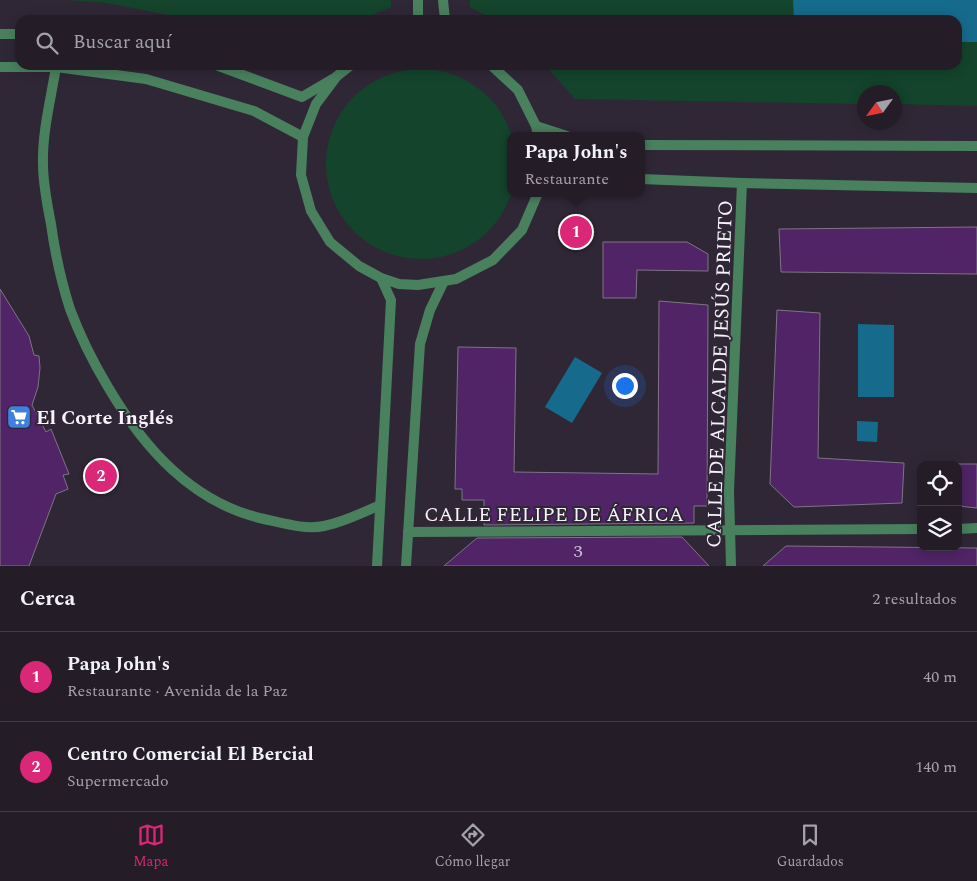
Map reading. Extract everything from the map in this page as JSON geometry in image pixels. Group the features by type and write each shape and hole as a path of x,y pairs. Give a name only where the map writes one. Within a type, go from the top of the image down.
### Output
{"street":[{"path":"418,0 418,15"},
{"path":"443,0 444,15"},
{"path":"0,34 15,34"},
{"path":"0,67 15,67"},
{"path":"56,70 42,163 46,200 60,275 82,338 122,410 143,440 188,485 209,498 254,517 308,527 323,526 352,518 380,505"},
{"path":"78,70 146,79 254,111 303,137"},
{"path":"229,70 302,97 345,70"},
{"path":"496,70 518,90 537,131"},
{"path":"337,76 316,104 303,137 301,175 310,211 330,242 359,266 381,278 399,284 418,286 456,279 494,260 522,230 536,197"},
{"path":"645,145 977,146"},
{"path":"645,180 977,188"},
{"name":"CALLE DE ALCALDE JESÚS PRIETO","path":"731,566 729,491 742,183"},
{"path":"377,566 391,300 381,278"},
{"path":"406,566 420,344 430,310 444,281"},
{"path":"962,528 977,528"},
{"name":"CALLE FELIPE DE ÁFRICA","path":"408,532 917,529"}],"green space":[{"path":"68,0 391,0 391,7 373,15 168,15 107,3"},
{"path":"470,0 977,0 977,106 902,104 902,85 857,85 857,104 575,99 549,70 962,70 962,15 485,15 470,7"},
{"path":"407,70 435,70 457,76 481,90 495,104 510,132 507,132 507,197 510,197 509,200 495,224 481,238 457,252 430,259 412,259 385,252 361,238 347,224 333,200 326,173 326,155 333,128 347,104 361,90 385,76"}],"water":[{"path":"793,0 977,0 977,42 962,42 962,15 794,15"},
{"path":"858,324 894,325 894,397 858,397"},
{"path":"575,357 602,373 572,423 545,407"},
{"path":"857,421 878,422 877,442 857,441"}],"building":[{"path":"977,227 977,274 781,272 779,229"},
{"path":"603,242 687,242 708,254 708,271 637,270 636,298 603,298"},
{"name":"El Corte Inglés","path":"0,289 29,336 34,355 39,356 38,387 32,405 46,432 51,429 69,474 63,475 68,489 56,494 29,566 0,566"},
{"path":"659,301 708,305 707,506 694,506 694,523 484,525 484,500 462,500 462,489 455,489 458,347 516,348 514,472 658,474"},
{"path":"777,310 820,313 818,458 904,463 902,503 794,507 770,484"},
{"path":"962,464 977,464 977,508 962,506"},
{"path":"682,537 709,566 444,566 477,538"},
{"path":"786,546 917,547 917,551 962,551 962,548 977,548 977,566 763,566"}],"place":[{"name":"Papa John's","path":"576,232"},
{"name":"El Corte Inglés","path":"19,417"},
{"name":"Centro Comercial El Bercial","path":"101,476"}]}
